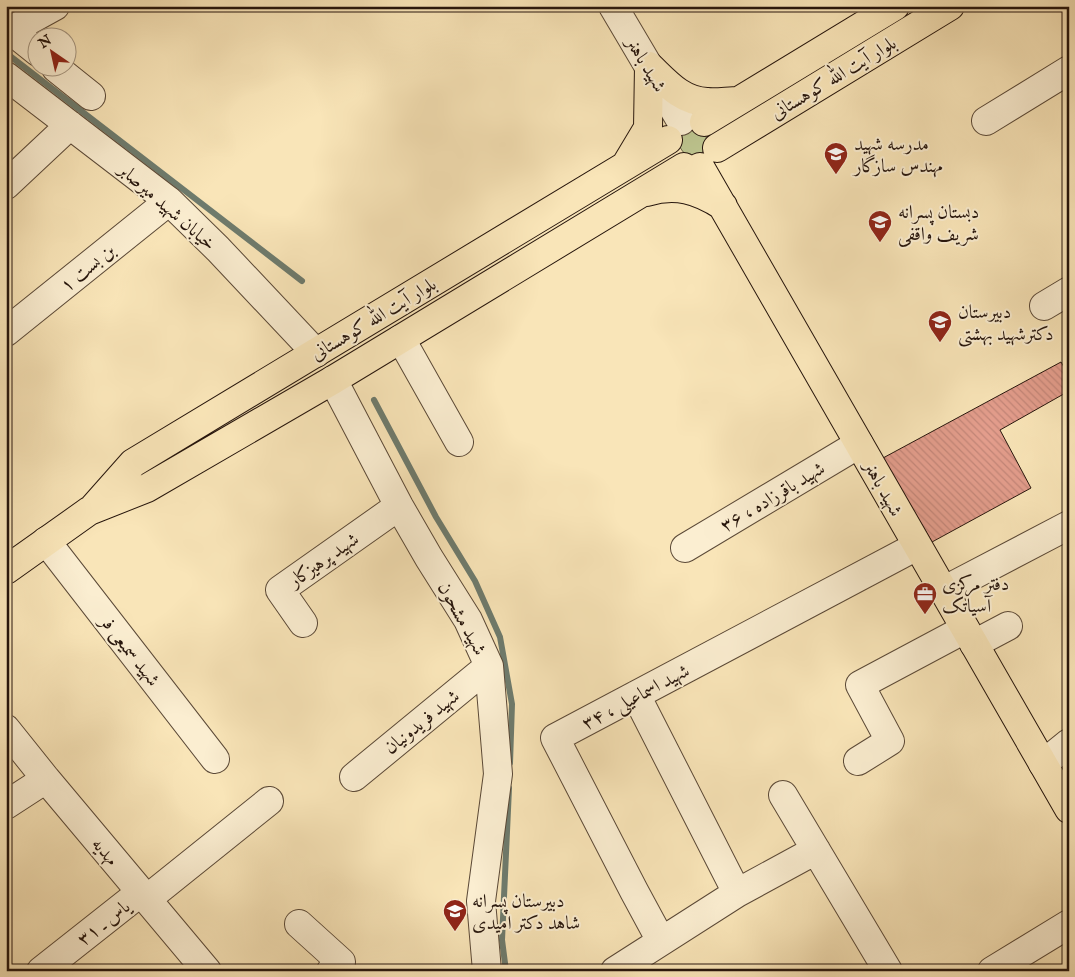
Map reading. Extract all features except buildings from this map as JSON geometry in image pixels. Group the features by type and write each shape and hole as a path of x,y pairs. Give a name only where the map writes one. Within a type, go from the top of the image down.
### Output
{"main road":[{"name":"بلوار آیت الله کوهستانی","path":"6,570 89,511 133,463 625,166 685,127 742,100 895,6"},
{"name":"بلوار آیت الله کوهستانی","path":"89,511 147,488 333,380 640,194 700,161 950,6"},
{"path":"649,66 678,93 689,99 706,102 742,100"},
{"path":"625,166 648,128 649,66"},
{"path":"711,126 715,133 718,140 700,161 676,163 671,156 668,148 685,127 711,126"},
{"name":"شهید باهنر","path":"700,161 723,206 916,546 1069,809"},
{"path":"640,194 656,189 678,188 702,193 723,206"},
{"path":"133,463 130,476 132,481 135,485 147,488"}],"street":[{"path":"6,34 55,6"},
{"name":"شهید باهنر","path":"613,6 685,127"},
{"path":"6,34 18,36 28,44"},
{"path":"986,121 1069,70"},
{"name":"خیابان شهید میرصابر","path":"6,76 169,201 218,249 316,353"},
{"path":"36,98 53,78"},
{"path":"70,78 91,96"},
{"path":"6,185 70,125"},
{"name":"بن بست ۱","path":"6,332 169,201"},
{"path":"1044,306 1069,291"},
{"path":"401,339 459,442"},
{"name":"شهید مشحون","path":"333,380 399,506 468,620 489,666 498,774 481,901 488,971"},
{"name":"شهید باقرزاده ، ۳۶","path":"684,548 859,444"},
{"name":"شهید پرهیزکار","path":"303,623 280,590 399,506"},
{"path":"943,591 1069,525"},
{"name":"شهید سمیعی فر","path":"46,541 215,759"},
{"name":"شهید اسماعیلی ، ۳۴","path":"662,941 634,892 555,738 916,546"},
{"path":"858,761 890,742 860,685 970,636 1008,626"},
{"name":"شهید فریدونیان","path":"354,777 489,666"},
{"path":"636,695 737,893"},
{"name":"مهدیه","path":"6,729 207,971"},
{"path":"1043,764 1069,743"},
{"path":"6,805 46,779"},
{"path":"783,795 888,971"},
{"name":"یاس ـ ۳۱","path":"41,971 269,801"},
{"path":"615,971 737,893 816,850"},
{"path":"299,924 341,968"},
{"path":"992,971 1069,924"}],"green space":[{"path":"693,128 703,132 707,142 703,152 693,156 683,152 679,142 683,132"}],"waterway":[{"path":"6,53 302,281"},
{"path":"374,400 436,517 475,581 500,637 512,704 510,763"},
{"path":"506,971 502,940 509,788"}],"place":[{"name":"مدرسه شهید مهندس سازگار","path":"836,175"},
{"name":"دبستان پسرانه شریف واقفی","path":"880,243"},
{"name":"دبیرستان دکترشهید بهشتی","path":"940,343"},
{"name":"دفتر مرکزی آسیاتک","path":"925,615"},
{"name":"دبیرستان پسرانه شاهد دکتر امیدی","path":"455,932"}]}
